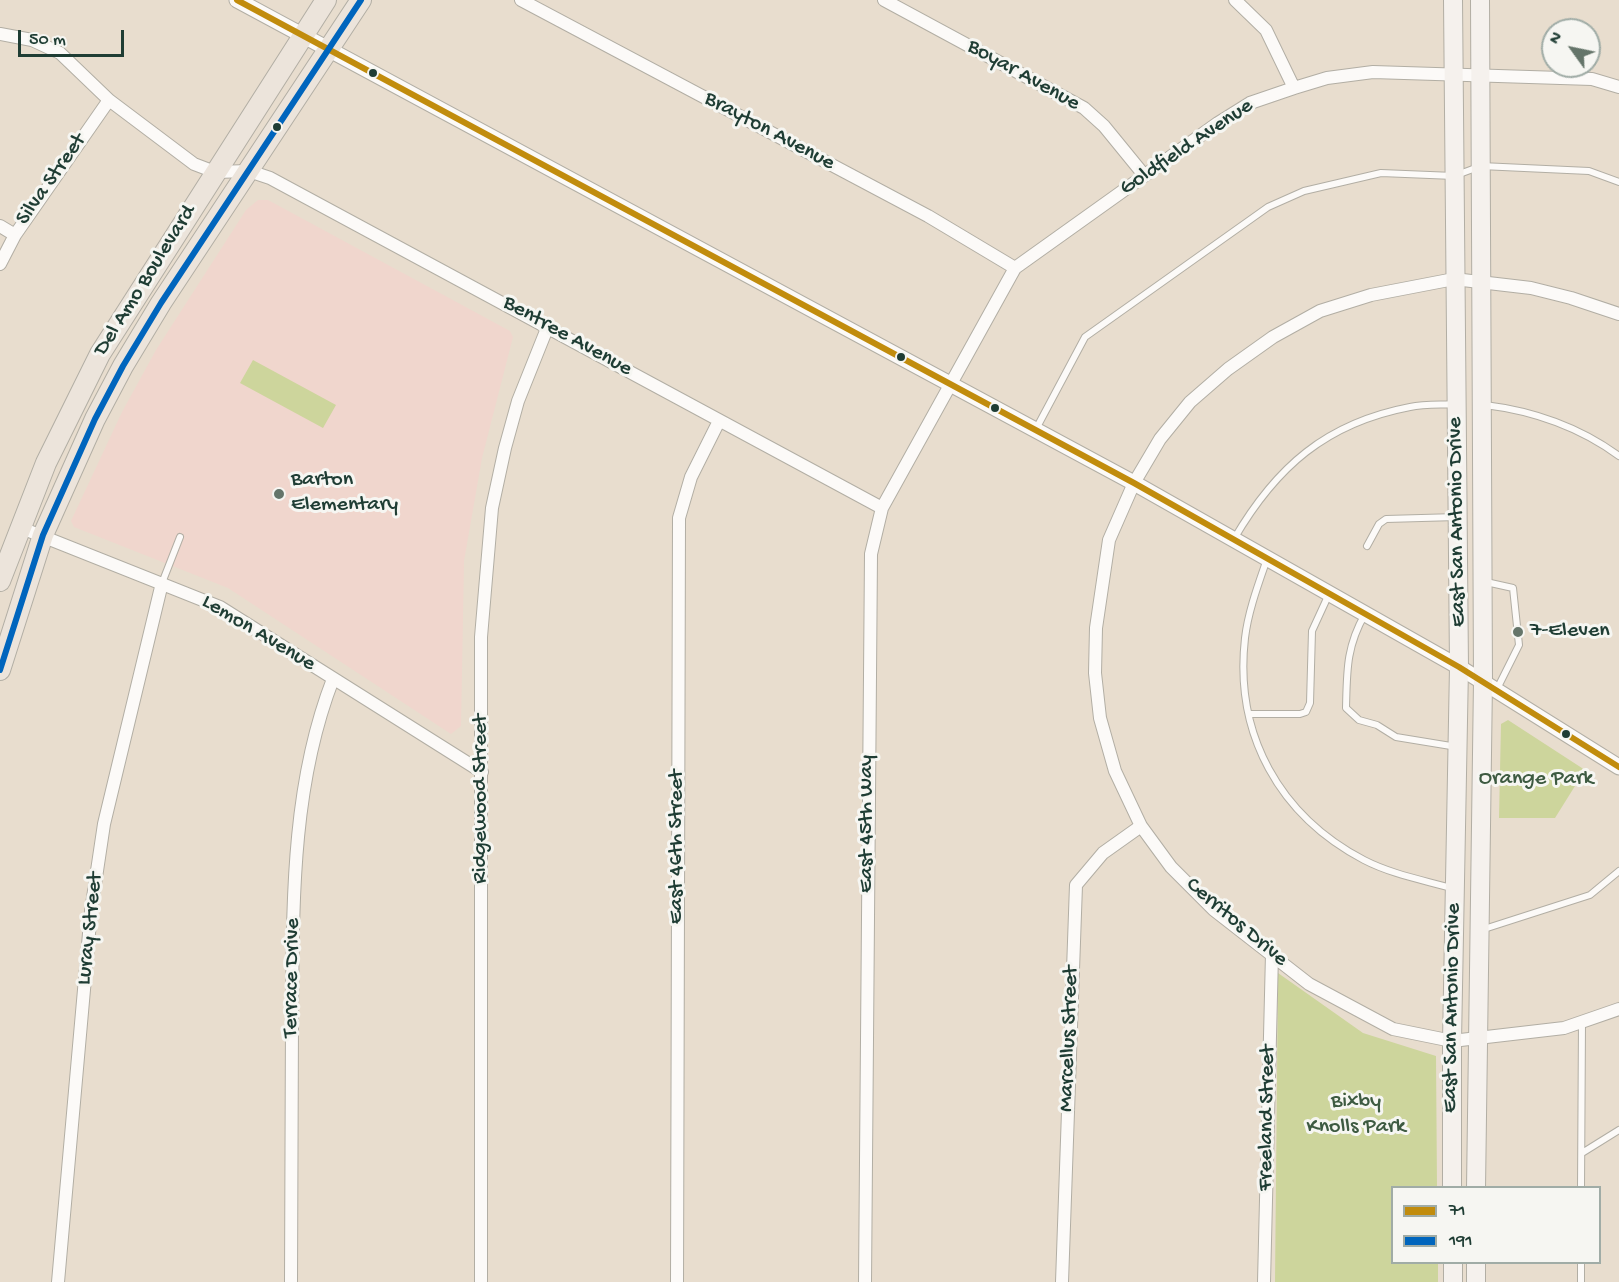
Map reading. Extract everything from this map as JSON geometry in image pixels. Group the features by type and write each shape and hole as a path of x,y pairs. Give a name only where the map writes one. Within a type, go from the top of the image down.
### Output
{"main road":[{"name":"Del Amo Boulevard","path":"0,581 19,526 68,413 100,354 326,0"},
{"name":"Del Amo Boulevard","path":"0,670 43,536 94,419 123,366 361,0"},
{"name":"East San Antonio Drive","path":"1452,1186 1452,1041 1460,667 1454,279 1454,0"},
{"name":"East San Antonio Drive","path":"1476,1186 1479,931 1490,686 1482,581 1480,0"},
{"path":"1453,1264 1453,1282"},
{"path":"1476,1264 1476,1282"}],"street":[{"path":"237,0 1134,483 1460,667 1619,767"},
{"name":"Brayton Avenue","path":"521,0 928,216 1015,268"},
{"name":"Boyar Avenue","path":"884,0 1084,108 1104,126 1144,175"},
{"path":"1235,0 1266,30 1294,88"},
{"path":"0,34 32,40 60,52 108,100 194,164 215,172 249,171"},
{"name":"Goldfield Avenue","path":"951,385 1015,268 1144,175 1250,103 1327,78 1373,72 1592,79 1619,87"},
{"name":"Silva Street","path":"0,264 15,235 108,100"},
{"name":"Bentree Avenue","path":"249,171 278,181 882,508"},
{"path":"0,226 15,235"},
{"name":"Cerritos Drive","path":"1619,315 1571,298 1531,288 1454,279 1371,295 1320,311 1273,337 1228,369 1190,402 1160,439 1134,483 1109,540 1096,628 1095,673 1100,718 1114,771 1141,826 1171,867 1214,910 1309,984 1394,1029 1452,1041 1564,1028 1619,1008"},
{"name":"Ridgewood Street","path":"481,1282 481,638 492,508 518,401 548,326"},
{"name":"East 45th Way","path":"865,1282 871,554 882,508 951,385"},
{"name":"East 46th Street","path":"677,1282 679,518 691,477 719,421"},
{"name":"Lemon Avenue","path":"19,526 220,608 482,772"},
{"name":"Luray Street","path":"58,1282 91,911 104,824 162,583"},
{"name":"Terrace Drive","path":"291,1282 292,927 300,802 325,699 333,679"},
{"name":"Marcellus Street","path":"1062,1282 1076,885 1103,853 1141,826"},
{"name":"Freeland Street","path":"1264,1282 1272,954"}],"lane":[{"path":"1035,430 1085,337 1268,207 1304,190 1381,173 1454,176 1481,166 1589,171 1619,182"},
{"path":"1234,540 1256,503 1277,477 1300,455 1333,435 1374,416 1412,406 1456,404"},
{"path":"1481,405 1521,410 1568,425 1619,456"},
{"path":"1367,546 1379,524 1386,519 1457,517"},
{"path":"162,583 180,537"},
{"path":"1267,559 1245,638 1244,686 1252,732 1269,771 1295,809 1329,839 1366,861 1406,876 1455,889"},
{"path":"1482,581 1513,588 1519,645 1490,686"},
{"path":"1250,714 1296,714 1307,711 1310,703 1312,631 1329,594"},
{"path":"1365,614 1354,633 1348,652 1346,708 1359,720 1377,725 1396,737 1458,747"},
{"path":"1479,931 1590,895 1619,871"},
{"path":"1581,1186 1582,1023"},
{"path":"1581,1153 1619,1130"},
{"path":"1581,1264 1581,1282"}],"shaded area":[{"name":"Barton Elementary","path":"258,200 268,200 510,331 513,337 482,458 464,561 461,726 451,734 228,588 74,527 71,521 122,412 156,350 246,210"}],"green space":[{"path":"253,360 336,405 323,428 240,383"},
{"name":"Orange Park","path":"1508,720 1585,770 1555,818 1499,818 1501,724"},
{"name":"Bixby Knolls Park","path":"1278,973 1363,1033 1436,1056 1437,1186 1391,1186 1391,1264 1438,1264 1438,1282 1275,1282"}],"transit line":[{"name":"71","path":"237,0 1134,483 1459,667 1619,767"},
{"name":"191","path":"0,670 43,535 95,419 123,366 161,303 361,0"}],"place":[{"name":"Barton Elementary","path":"279,494"},
{"name":"7-Eleven","path":"1518,632"}]}
